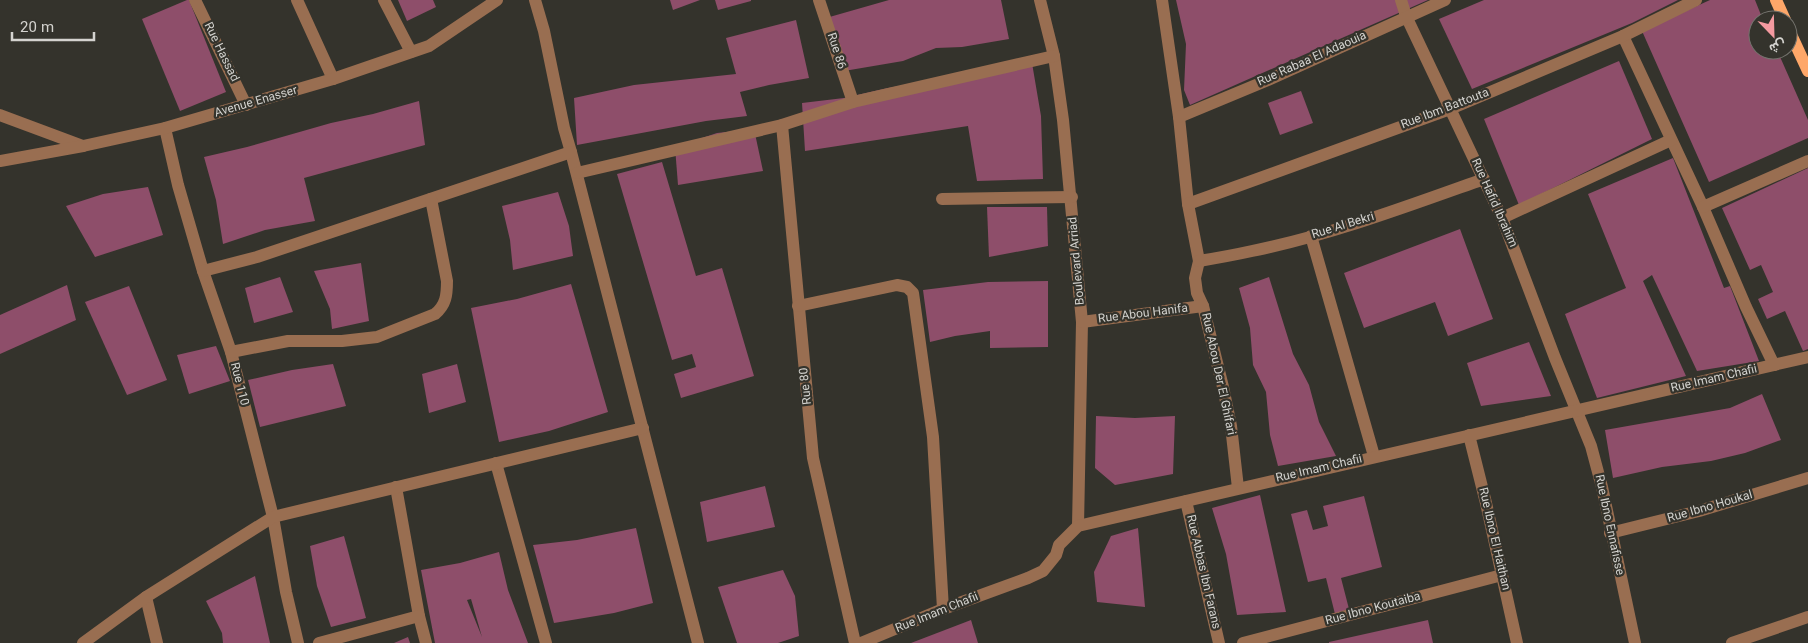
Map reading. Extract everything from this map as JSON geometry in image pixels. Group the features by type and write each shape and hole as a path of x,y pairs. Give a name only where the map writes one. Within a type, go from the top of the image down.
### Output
{"main road":[{"path":"1798,50 1808,71"}],"street":[{"name":"Rue Hassad","path":"195,0 246,105"},
{"path":"297,0 333,79"},
{"path":"384,0 411,52"},
{"name":"Avenue Enasser","path":"0,161 83,146 165,128 333,79 429,46 497,0"},
{"path":"535,0 544,31 564,128 698,643"},
{"name":"Rue 86","path":"819,0 853,102"},
{"name":"Boulevard Arriad","path":"1040,0 1054,56 1063,120 1072,197 1082,322 1078,526"},
{"name":"Rue Abou Der El Ghifari","path":"1162,0 1188,204 1199,261 1195,278 1197,293 1203,306 1223,387 1231,426 1238,488"},
{"name":"Rue Hafid Ibrahim","path":"1401,0 1406,16 1502,218 1576,410"},
{"name":"Rue Rabaa El Adaouia","path":"1178,117 1268,80 1445,0"},
{"name":"Rue Ibm Battouta","path":"1188,204 1450,109 1623,36 1696,0"},
{"path":"1623,36 1774,365"},
{"path":"577,173 782,125 853,102 1054,56"},
{"path":"0,115 83,146"},
{"name":"Rue 80","path":"782,125 813,458 854,643"},
{"name":"Rue 110","path":"165,128 178,185 203,271 231,352 273,516 286,592 298,643"},
{"path":"1502,218 1671,140"},
{"path":"203,271 257,257 571,152"},
{"path":"1703,208 1808,161"},
{"name":"Rue Al Bekri","path":"1199,261 1252,251 1311,236 1484,179"},
{"path":"942,200 1072,197"},
{"path":"231,352 288,341 342,341 378,337 434,314 442,308 447,294 447,281 431,199"},
{"path":"1311,236 1374,456"},
{"path":"798,306 897,284 907,286 913,293 933,437 943,609"},
{"name":"Rue Abou Hanifa","path":"1082,322 1203,306"},
{"name":"Rue Imam Chafii","path":"861,643 881,639 943,609 1043,571 1056,555 1059,545 1078,526 1808,357"},
{"name":"Rue Ibno Ennafisse","path":"1576,410 1591,446 1602,487 1610,533 1635,643"},
{"path":"83,643 146,597 273,516 643,428"},
{"name":"Rue Ibno El Haithan","path":"1469,434 1517,643"},
{"path":"496,463 546,643"},
{"name":"Rue Ibno Houkal","path":"1610,533 1699,511 1808,478"},
{"path":"396,486 419,616 426,643"},
{"name":"Rue Abbas Ibn Farans","path":"1186,501 1220,643"},
{"name":"Rue Ibno Koutaiba","path":"1244,643 1502,575"},
{"path":"146,597 157,643"},
{"path":"319,643 419,616"},
{"path":"1732,643 1808,617"}],"building":[{"path":"189,0 226,92 180,111 142,19"},
{"path":"398,0 433,0 436,7 407,21"},
{"path":"670,0 700,0 673,10"},
{"path":"715,0 751,0 751,1 718,10"},
{"path":"889,0 1001,0 1009,39 962,47 936,48 903,61 844,71 826,18"},
{"path":"1176,0 1428,0 1190,105 1184,90 1186,44"},
{"path":"1484,0 1678,0 1632,23 1472,89 1439,19"},
{"path":"1710,0 1755,0 1759,10 1748,10 1748,60 1781,60 1808,120 1808,138 1709,182 1642,31"},
{"path":"796,20 809,78 740,92 747,116 706,121 577,145 574,98 634,85 736,74 726,38"},
{"path":"1619,61 1652,139 1519,205 1484,119"},
{"path":"1032,63 1041,116 1043,179 977,181 968,126 805,151 802,103 844,98 888,88"},
{"path":"1301,91 1313,123 1280,135 1268,103"},
{"path":"419,101 425,145 304,178 315,221 265,230 223,244 216,200 204,157"},
{"path":"754,129 763,171 678,185 675,147 717,133"},
{"path":"1673,158 1724,288 1730,286 1759,361 1697,371 1652,275 1643,281 1686,376 1597,398 1565,314 1626,288 1588,194"},
{"path":"662,162 696,276 722,268 754,376 681,398 674,374 696,367 692,354 672,360 617,174"},
{"path":"1808,168 1808,349 1803,351 1785,311 1767,319 1758,299 1773,292 1761,265 1750,270 1722,208"},
{"path":"148,187 163,235 95,257 66,206 103,194"},
{"path":"558,192 569,226 573,256 513,270 510,240 502,206"},
{"path":"987,207 1047,207 1048,246 989,257"},
{"path":"1460,229 1493,319 1448,336 1435,302 1364,328 1344,273"},
{"path":"361,263 369,321 332,329 330,309 314,271"},
{"path":"280,277 293,312 254,323 245,288"},
{"path":"1269,277 1293,354 1309,385 1319,422 1336,456 1278,466 1270,435 1266,392 1253,365 1250,328 1239,288"},
{"path":"1048,281 1048,347 990,348 990,331 930,342 923,290 988,282"},
{"path":"571,284 608,412 549,431 499,442 471,308 517,299"},
{"path":"67,285 76,320 0,354 0,315"},
{"path":"129,286 167,380 127,395 85,302"},
{"path":"1529,342 1551,396 1481,406 1467,363"},
{"path":"216,346 230,381 189,394 177,355"},
{"path":"333,364 346,406 260,427 248,380 292,370"},
{"path":"457,364 466,402 429,413 422,374"},
{"path":"1762,394 1781,440 1745,453 1711,461 1662,467 1613,478 1605,430 1730,408"},
{"path":"1096,416 1135,418 1175,416 1173,474 1115,485 1095,468"},
{"path":"765,486 775,527 707,542 700,502"},
{"path":"1260,495 1286,612 1237,615 1226,554 1212,508"},
{"path":"1364,496 1382,567 1341,578 1349,609 1335,614 1326,578 1308,582 1291,514 1307,510 1313,530 1328,526 1323,506"},
{"path":"636,528 653,603 614,613 554,623 533,545 577,540"},
{"path":"1138,528 1145,607 1097,602 1094,572 1111,536"},
{"path":"344,536 366,618 331,627 317,586 310,546"},
{"path":"499,552 508,590 528,643 435,643 421,570 460,563","holes":["471,599 482,637 467,600"]},
{"path":"783,570 795,596 799,636 778,643 737,643 718,587"},
{"path":"255,576 270,643 223,643 222,633 206,601"},
{"path":"971,620 978,643 911,643"},
{"path":"1428,620 1433,643 1329,643 1329,642"},
{"path":"408,637 410,643 394,643"}]}
